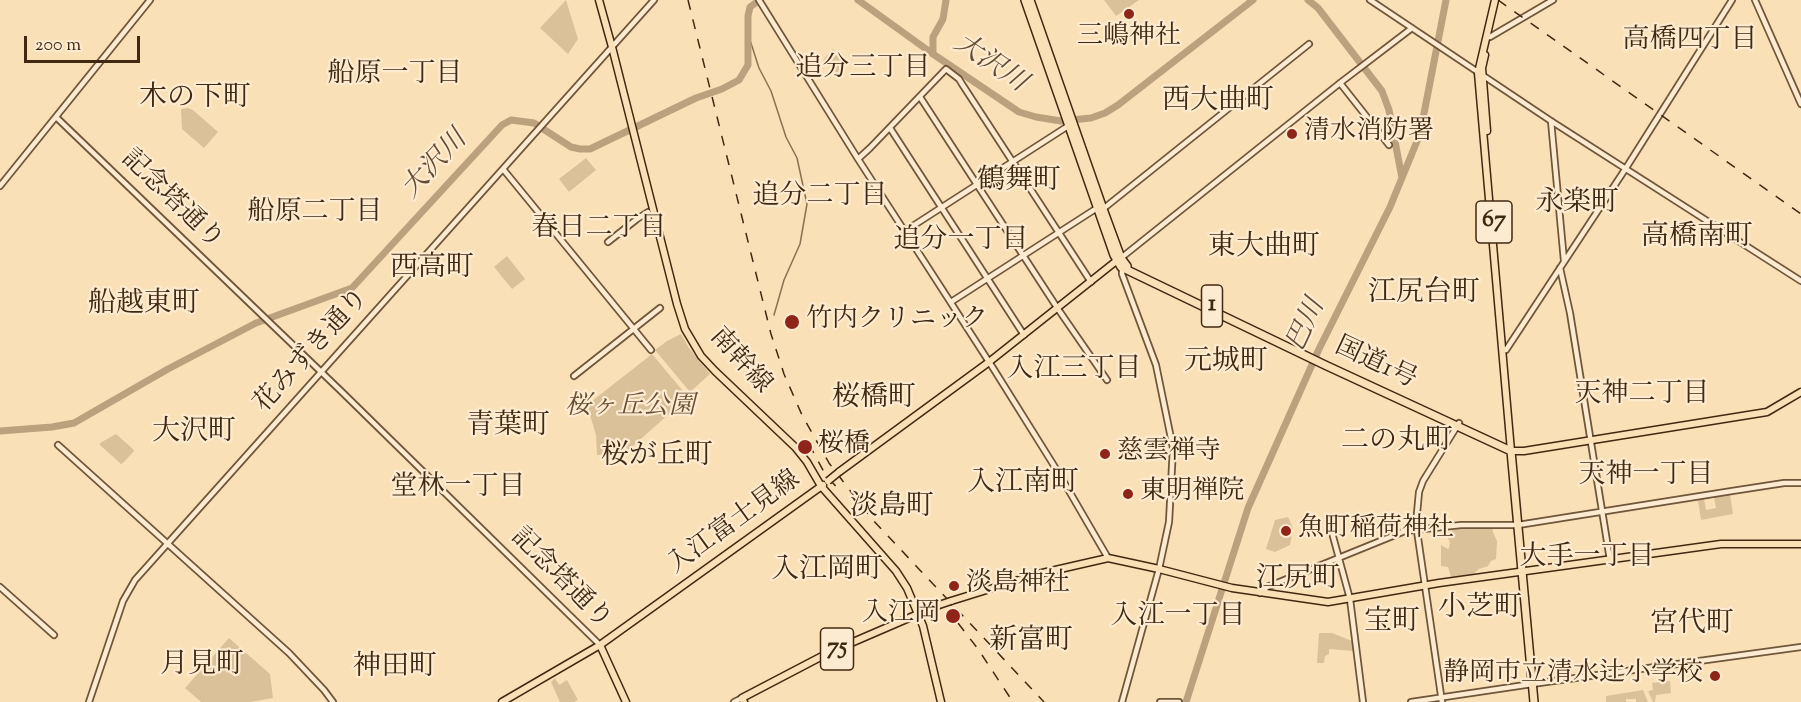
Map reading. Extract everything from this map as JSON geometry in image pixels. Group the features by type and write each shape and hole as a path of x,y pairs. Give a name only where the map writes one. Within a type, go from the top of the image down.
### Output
{"highway":[{"path":"1025,0 1121,263"},
{"path":"1030,0 1069,122"},
{"name":"国道1号","path":"1121,263 1326,363 1512,448"},
{"path":"1512,448 1536,702"}],"main road":[{"name":"南幹線","path":"599,0 677,304 689,337 701,356 715,371 795,447 821,486 896,571 919,614 941,702"},
{"name":"67","path":"1497,0 1480,74 1506,350 1512,448"},
{"name":"67","path":"1497,0 1480,74 1512,448"},
{"name":"入江富士見線","path":"502,702 600,645 828,481 989,362 1091,282 1121,263"},
{"path":"1590,438 1766,408 1801,388"},
{"path":"1512,448 1767,412 1801,392"},
{"name":"75","path":"743,700 830,652 951,600 1038,574 1108,558 1232,588 1322,602 1424,585 1721,544 1801,544"},
{"name":"記念塔通り","path":"600,645 626,702"}],"street":[{"path":"0,186 150,0"},
{"path":"612,47 654,0"},
{"path":"1370,0 1551,121 1801,281"},
{"path":"1490,37 1553,0"},
{"path":"1506,350 1626,168 1732,0"},
{"path":"1755,0 1801,104"},
{"path":"760,2 1058,472 1108,558"},
{"path":"1122,699 1160,569 1169,520 1173,448 1156,365 1122,274 1121,263 1340,83 1412,28"},
{"path":"951,302 1058,233 1100,209 1309,44"},
{"name":"花みずき通り","path":"89,702 113,630 135,580 612,47"},
{"path":"858,159 946,69 959,79 1091,282"},
{"path":"1340,83 1389,144"},
{"path":"920,97 1107,380"},
{"name":"記念塔通り","path":"56,117 600,645"},
{"path":"1551,121 1564,261"},
{"path":"905,231 1069,122"},
{"path":"890,128 1024,335"},
{"path":"503,169 651,350"},
{"path":"608,242 648,212"},
{"path":"1560,268 1570,313 1610,560"},
{"path":"574,376 660,308"},
{"path":"1442,700 1416,530 1423,481 1458,425"},
{"path":"58,445 289,653 333,702"},
{"path":"1260,593 1267,587 1405,531 1461,525 1519,525 1774,485 1801,483"},
{"path":"1331,529 1350,599 1363,702"},
{"path":"0,587 54,635"},
{"path":"1411,702 1442,700 1534,684 1801,647"},
{"path":"734,702 743,700"},
{"path":"1160,702 1175,702"}],"green space":[{"path":"566,0 578,39 568,54 540,28"},
{"path":"1104,0 1139,0 1116,16"},
{"path":"833,49 847,62 837,73 823,60"},
{"path":"188,108 218,132 204,148 182,129 181,109"},
{"path":"586,158 596,170 569,192 559,179"},
{"path":"507,256 525,279 512,289 494,267"},
{"name":"桜ヶ丘公園","path":"681,334 710,374 690,392 655,350"},
{"name":"桜ヶ丘公園","path":"652,354 688,397 624,454 597,455 596,435 587,405"},
{"path":"116,434 134,451 121,464 100,445"},
{"path":"1730,494 1733,514 1701,520 1698,500 1704,499 1706,510 1716,508 1714,497"},
{"path":"1288,517 1293,528 1290,545 1275,552 1266,549 1275,520"},
{"path":"1492,525 1497,541 1496,559 1471,576 1451,577 1448,567 1441,566 1441,545 1448,549 1450,543 1446,534 1451,532 1454,526"},
{"path":"1319,633 1332,633 1352,641 1353,651 1329,649 1324,663 1317,663"},
{"path":"229,638 270,674 273,698 250,702 201,702 185,688"},
{"path":"555,678 559,685 567,680 578,700 560,702 551,682"},
{"path":"1670,681 1671,693 1656,695 1655,702 1653,702 1648,691 1653,690 1652,683"},
{"path":"1643,690 1648,702 1626,699 1626,702 1606,702 1606,696"}],"waterway":[{"name":"大沢川","path":"0,431 74,423 168,369 256,323 352,288 502,125 511,120 534,123 571,147 590,149 739,80 748,65 750,7 760,0"},
{"name":"大沢川","path":"858,0 1019,112 1061,121 1091,118 1118,105 1253,0"},
{"path":"933,54 933,37 943,19 946,0"},
{"name":"大沢川","path":"1308,0 1318,8 1382,91 1389,110 1402,178"},
{"name":"巴川","path":"1186,702 1248,508 1319,349 1390,207 1420,134 1446,0"},
{"path":"749,37 759,68 771,91 786,137 797,158 807,204 800,244 784,280 774,315"}],"railway":[{"path":"688,0 771,334 784,374 802,415 829,463 871,518 1044,702"},
{"path":"1498,0 1801,214"},
{"path":"809,444 825,474 840,491"},
{"path":"958,623 1013,702"}],"place":[{"name":"三嶋神社","path":"1129,14"},
{"name":"清水消防署","path":"1292,134"},
{"name":"竹内クリニック","path":"792,322"},
{"name":"桜橋","path":"805,447"},
{"name":"慈雲禅寺","path":"1105,454"},
{"name":"東明禅院","path":"1128,494"},
{"name":"魚町稲荷神社","path":"1286,531"},
{"name":"淡島神社","path":"954,586"},
{"name":"入江岡","path":"953,616"},
{"name":"静岡市立清水辻小学校","path":"1715,676"}],"district":[{"name":"高橋四丁目","path":"1690,42"},
{"name":"追分三丁目","path":"863,70"},
{"name":"船原一丁目","path":"395,76"},
{"name":"木の下町","path":"195,100"},
{"name":"西大曲町","path":"1218,103"},
{"name":"鶴舞町","path":"1019,183"},
{"name":"追分二丁目","path":"820,198"},
{"name":"永楽町","path":"1577,205"},
{"name":"船原二丁目","path":"315,214"},
{"name":"春日二丁目","path":"599,230"},
{"name":"高橋南町","path":"1697,239"},
{"name":"追分一丁目","path":"961,242"},
{"name":"東大曲町","path":"1264,249"},
{"name":"西高町","path":"432,270"},
{"name":"江尻台町","path":"1424,295"},
{"name":"船越東町","path":"144,306"},
{"name":"元城町","path":"1226,364"},
{"name":"入江三丁目","path":"1074,371"},
{"name":"天神二丁目","path":"1642,396"},
{"name":"桜橋町","path":"874,400"},
{"name":"青葉町","path":"508,428"},
{"name":"大沢町","path":"194,434"},
{"name":"二の丸町","path":"1397,443"},
{"name":"桜が丘町","path":"657,458"},
{"name":"天神一丁目","path":"1646,477"},
{"name":"入江南町","path":"1023,485"},
{"name":"堂林一丁目","path":"458,489"},
{"name":"淡島町","path":"892,509"},
{"name":"大手一丁目","path":"1587,559"},
{"name":"入江岡町","path":"827,572"},
{"name":"江尻町","path":"1298,581"},
{"name":"小芝町","path":"1480,610"},
{"name":"入江一丁目","path":"1178,618"},
{"name":"宝町","path":"1392,624"},
{"name":"宮代町","path":"1692,626"},
{"name":"新富町","path":"1031,643"},
{"name":"月見町","path":"202,667"},
{"name":"神田町","path":"395,669"}]}
